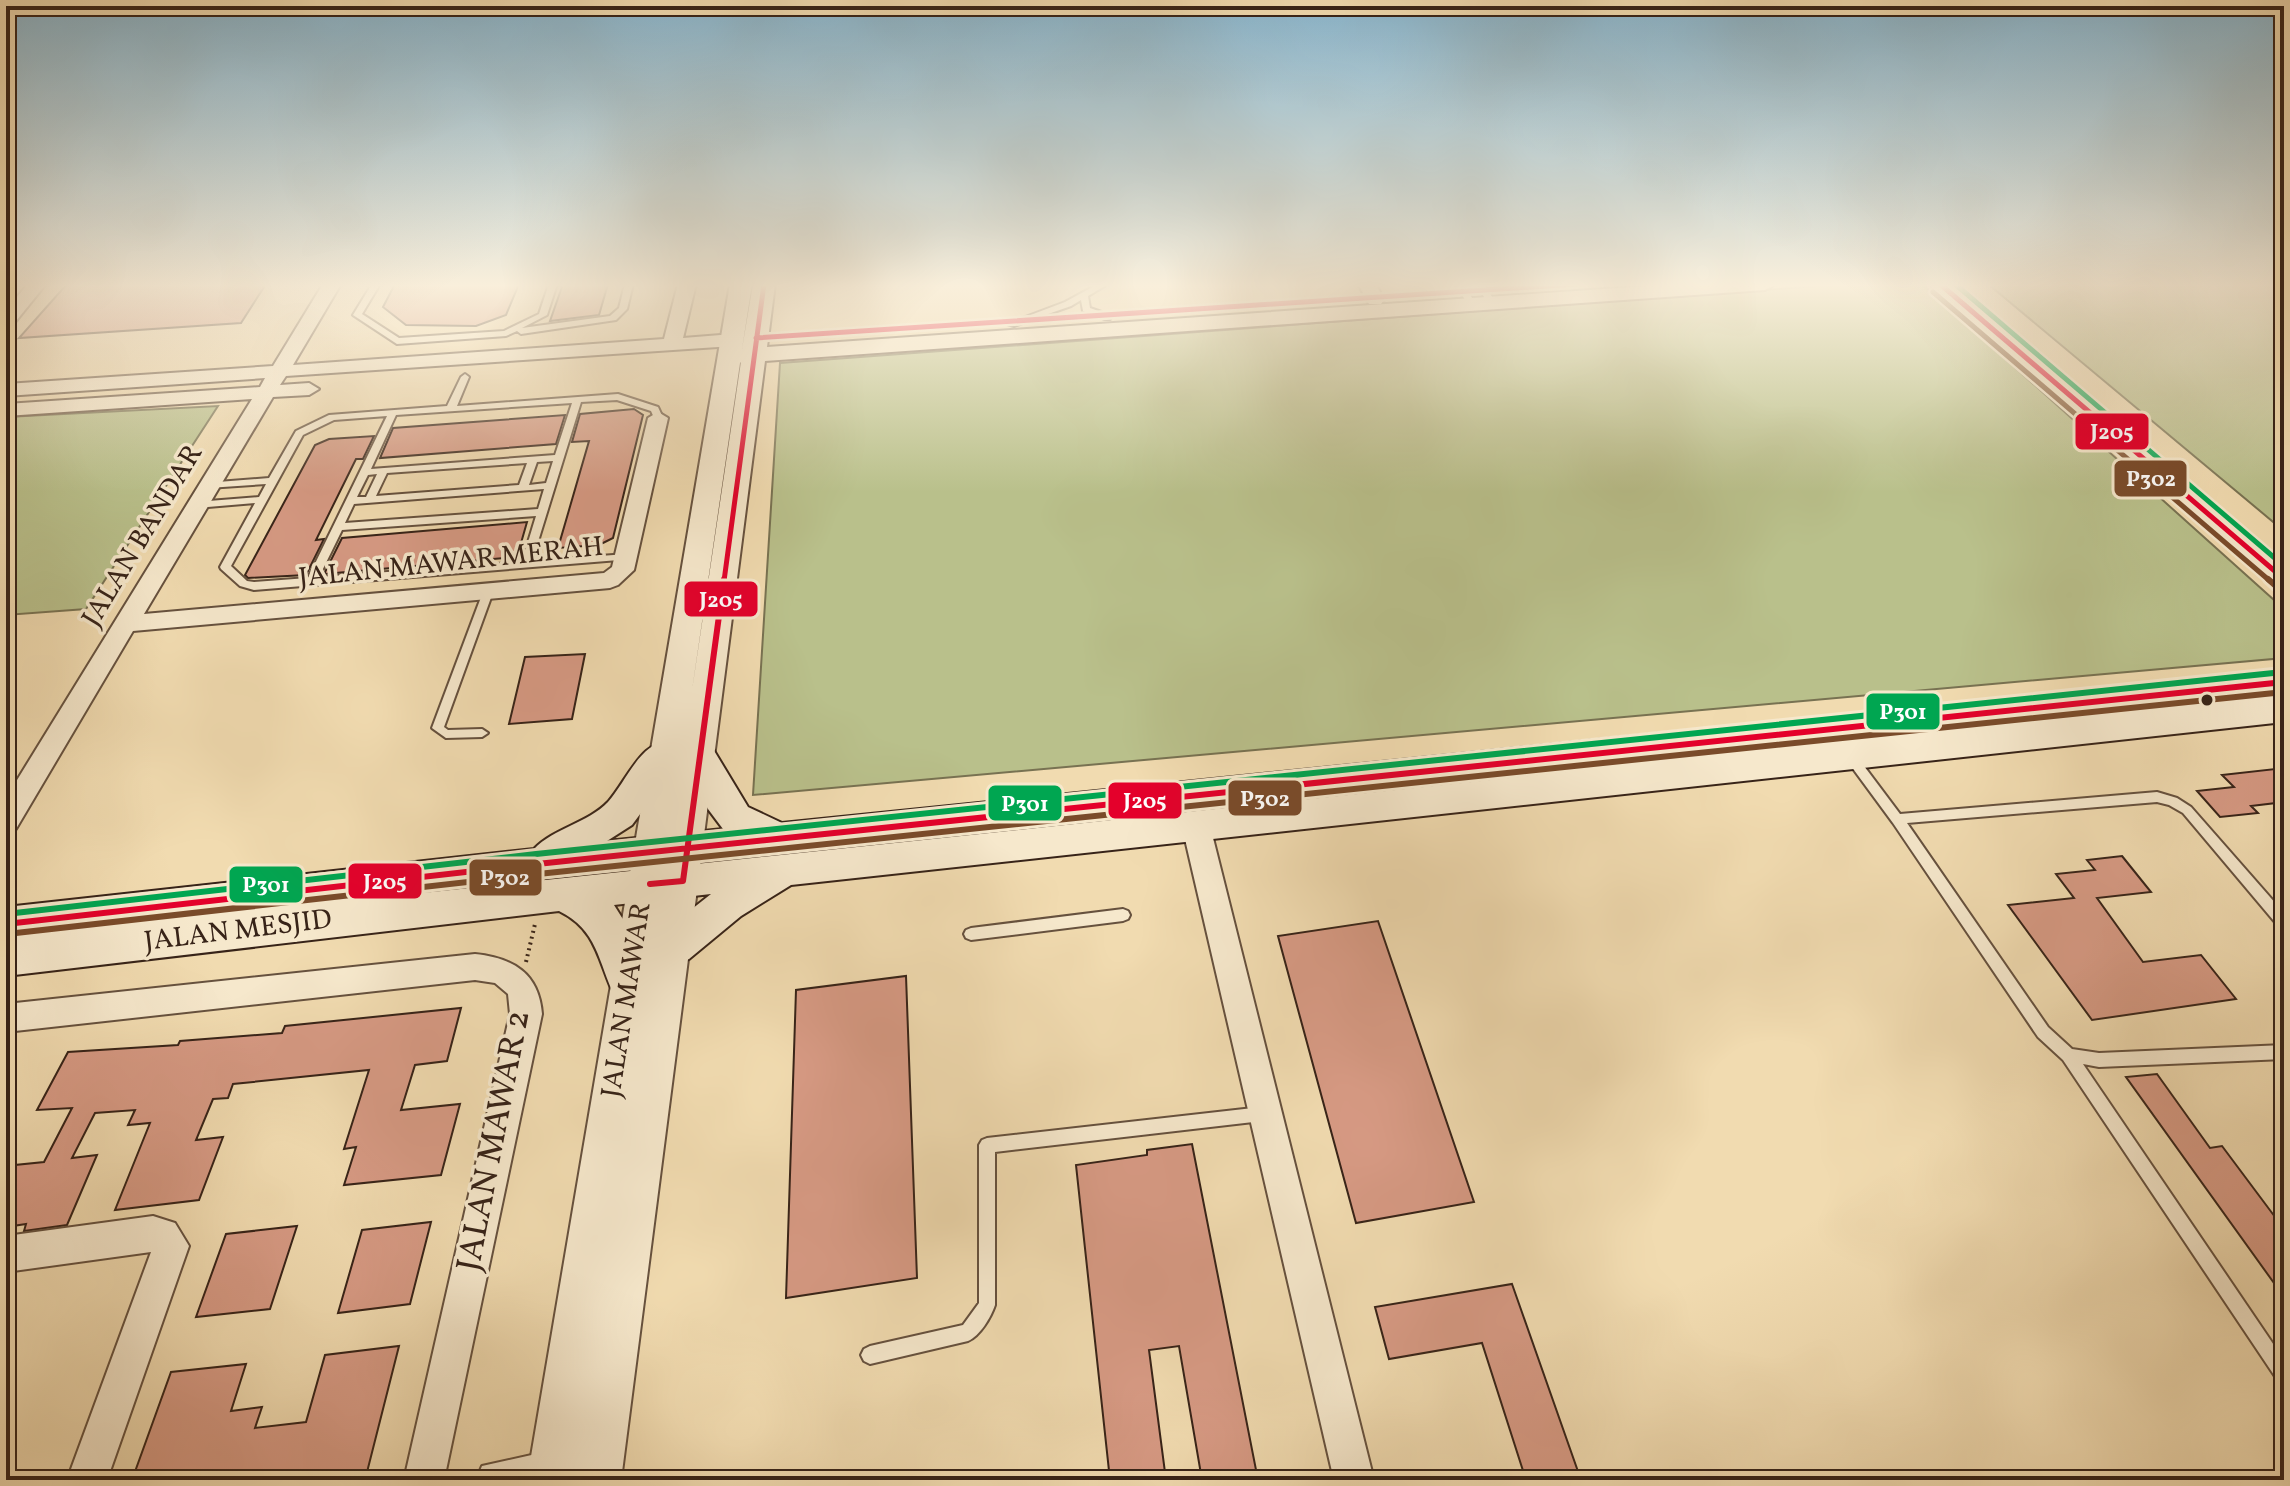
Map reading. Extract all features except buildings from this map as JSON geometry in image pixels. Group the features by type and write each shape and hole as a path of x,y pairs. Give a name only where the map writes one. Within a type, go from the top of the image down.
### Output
{"main road":[{"name":"JALAN MESJID","path":"666,866 790,870 1196,826 2284,682"},
{"name":"JALAN MESJID","path":"6,958 547,885 666,866 818,835 1840,742 2284,709"},
{"path":"630,984 620,943 599,914 580,900 547,885 683,756 732,818 748,828 778,837 818,835"},
{"path":"674,947 727,904 790,870"},
{"name":"JALAN MESJID","path":"6,924 547,885"}],"street":[{"name":"JALAN BANDAR","path":"6,821 289,353"},
{"path":"6,410 576,353"},
{"path":"6,390 465,377 693,353"},
{"name":"JALAN MAWAR","path":"575,1473 630,984 666,866 743,353"},
{"path":"2021,353 2284,579"},
{"path":"2049,353 2284,554"},
{"name":"JALAN MAWAR MERAH","path":"126,624 607,581 621,574 627,557 658,418"},
{"path":"1196,826 1354,1480"},
{"name":"JALAN MAWAR","path":"575,1473 674,947 666,866"},
{"name":"JALAN MAWAR 2","path":"9,1023 475,967 509,973 520,984 526,997 526,1014 424,1480"},
{"path":"6,1254 153,1234 163,1235 171,1246 87,1480"},
{"path":"496,1480 575,1473"}],"lane":[{"path":"451,408 465,377"},
{"path":"627,557 250,586 225,569 302,431 335,417 622,397 655,409 658,418"},
{"path":"526,565 577,400"},
{"path":"312,582 393,412"},
{"path":"365,472 559,458"},
{"path":"523,488 533,460"},
{"path":"369,500 383,471"},
{"path":"202,495 272,481"},
{"path":"351,501 550,486"},
{"path":"202,495 261,500"},
{"path":"338,527 542,512"},
{"path":"482,733 446,734 438,728 488,592"},
{"path":"1840,742 1897,819 2043,1032 2068,1055 2284,1375"},
{"path":"1897,819 2165,798 2187,810 2284,923"},
{"path":"971,934 1123,915"},
{"path":"2068,1055 2099,1060 2284,1052"},
{"path":"870,1355 968,1332 987,1305 987,1145 1266,1113"}],"path":[{"path":"520,984 547,885"}],"green space":[{"path":"910,353 1999,353 2284,609 2284,658 753,795 780,363"},
{"path":"2071,353 2284,353 2284,531"},
{"path":"218,406 86,609 6,615 6,417"}],"transit line":[{"name":"J205","path":"650,884 683,881 755,353"},
{"name":"P302","path":"2005,353 2277,587"},
{"name":"J205","path":"2021,353 2284,579"},
{"name":"P301","path":"2036,353 2284,566"},
{"name":"P301","path":"6,914 536,854 2283,672"},
{"name":"J205","path":"6,924 537,864 2284,682"},
{"name":"P302","path":"7,934 538,874 2284,692"}]}
